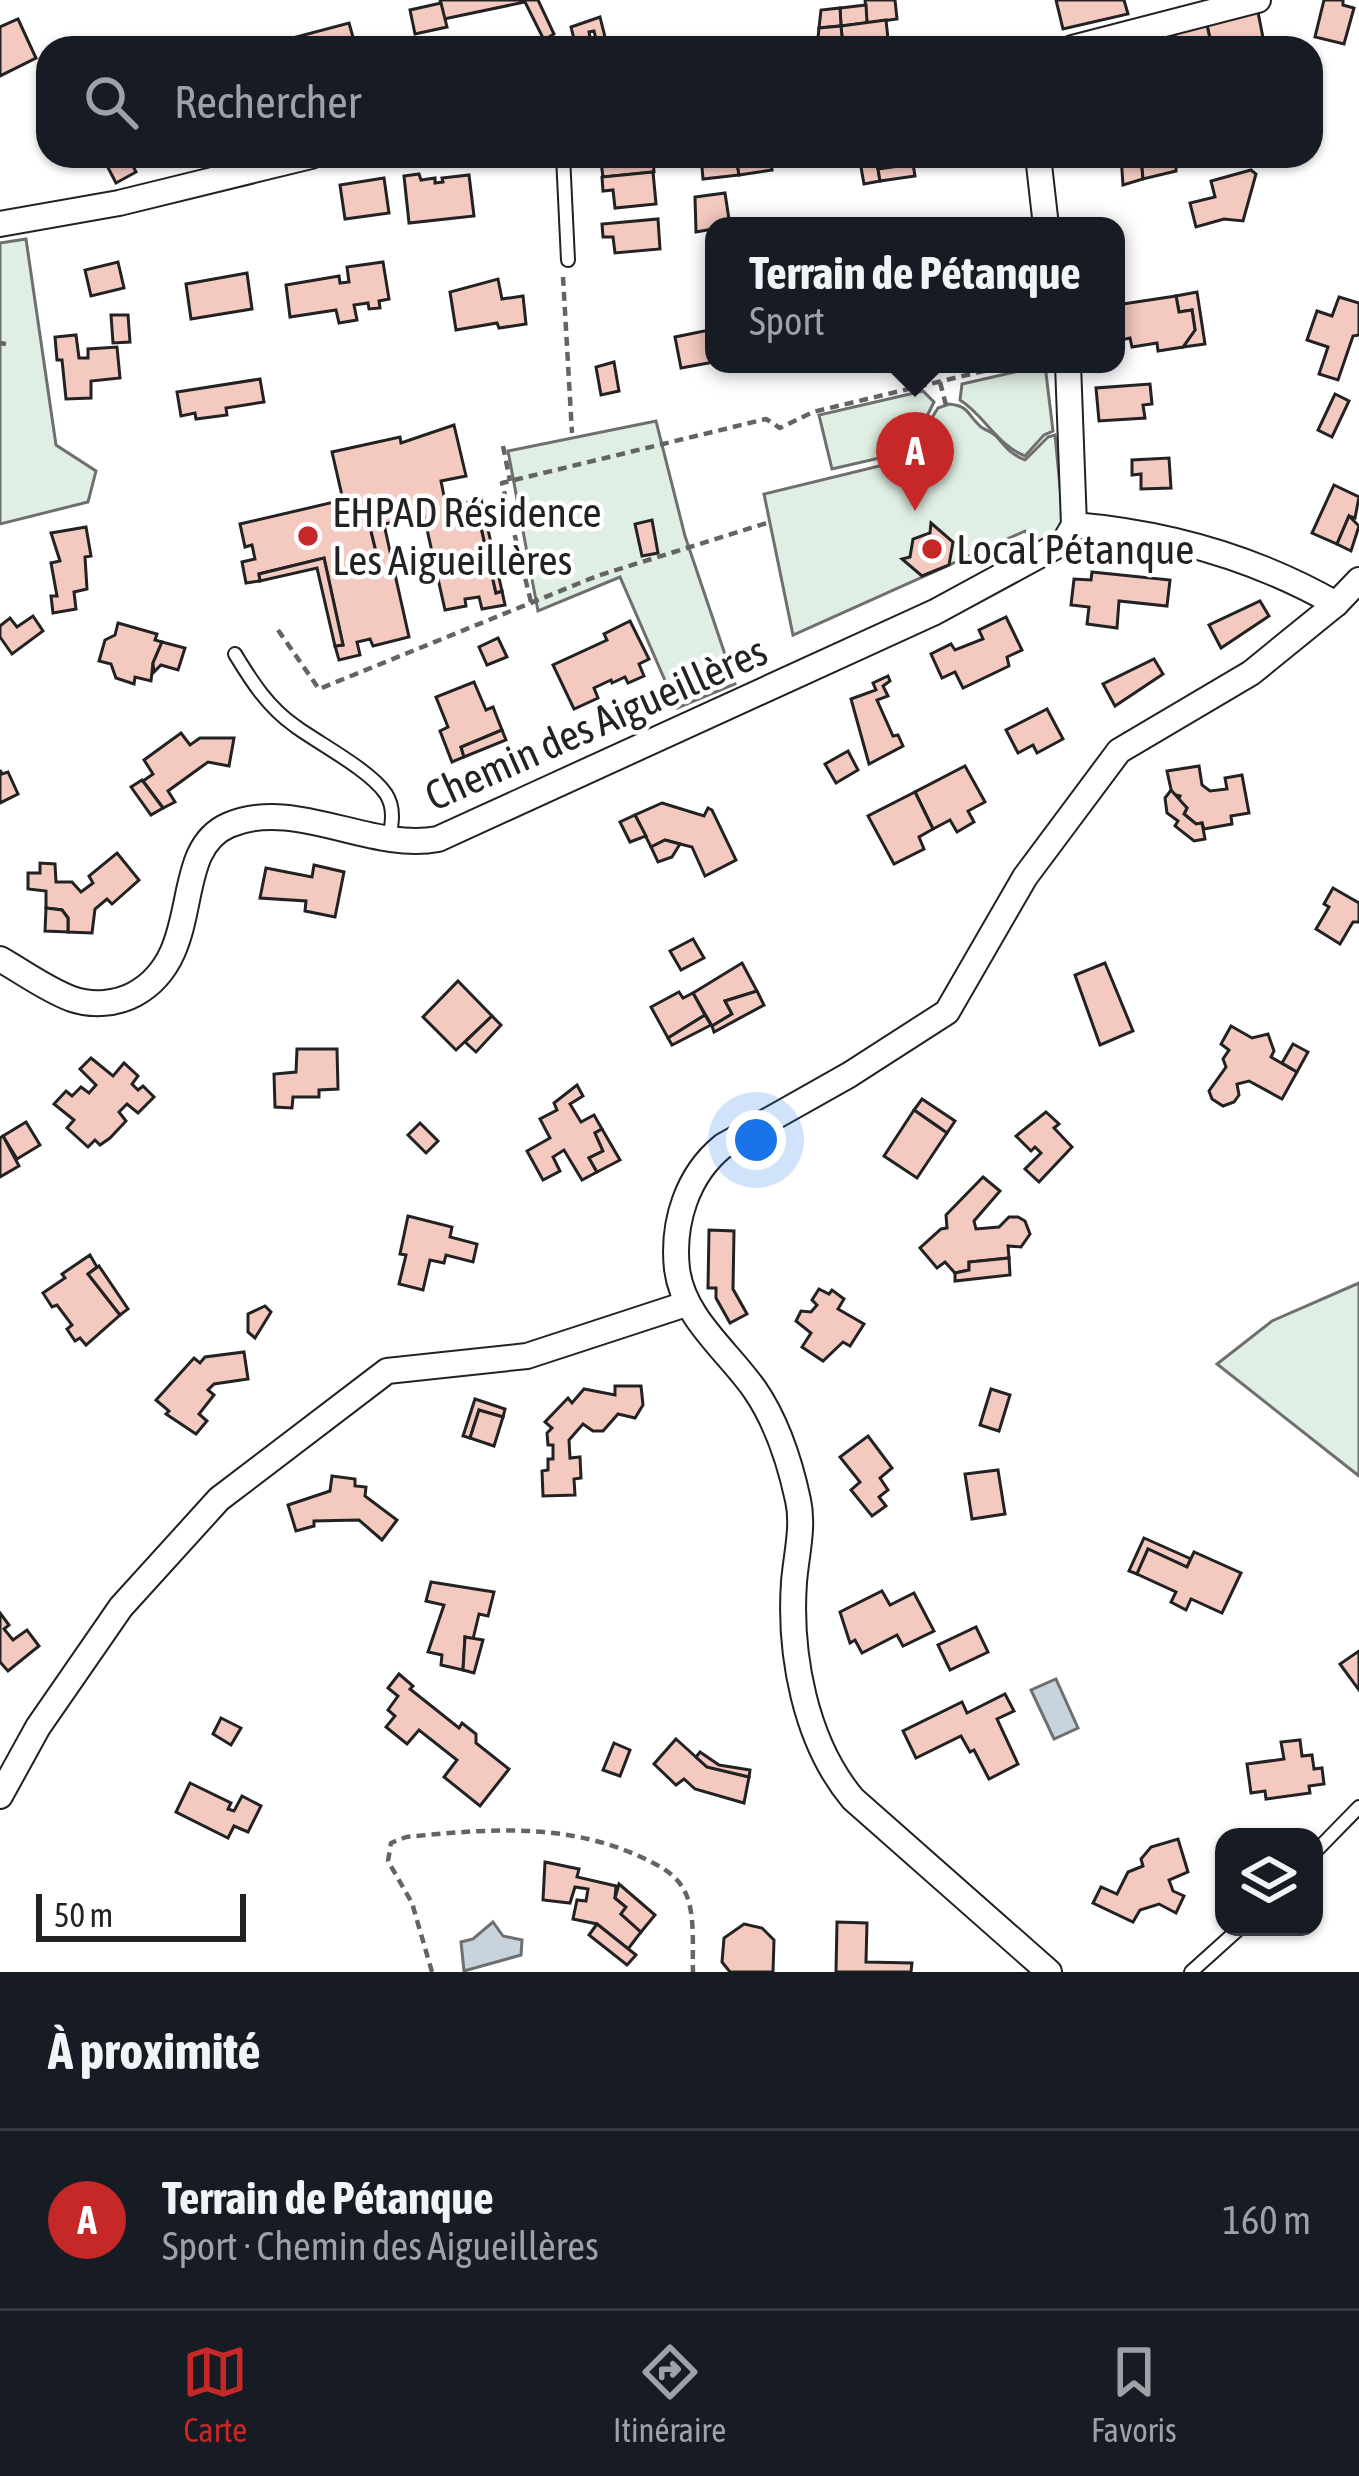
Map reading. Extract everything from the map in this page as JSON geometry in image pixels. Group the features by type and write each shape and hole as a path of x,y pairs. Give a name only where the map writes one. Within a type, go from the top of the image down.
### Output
{"street":[{"path":"1118,36 1258,0"},
{"path":"0,224 119,203 262,168"},
{"path":"1039,168 1045,217"},
{"path":"1068,373 1073,525 1224,551 1290,577 1336,604"},
{"name":"Chemin des Aigueillères","path":"0,959 76,1001 128,998 161,975 176,952 198,860 211,835 233,824 262,819 297,820 414,844 438,839 814,669 1064,542 1073,525"},
{"path":"1049,1972 853,1798 832,1769 804,1696 796,1659 794,1587 800,1515 783,1450 772,1417 754,1388 686,1304 677,1273 677,1241 691,1180 705,1160 947,1012 1025,877 1119,751 1251,673 1359,580"},
{"path":"0,1796 38,1727 121,1606 219,1499 387,1371 526,1356 686,1304"}],"lane":[{"path":"564,168 568,260"},
{"path":"235,654 259,694 290,724 386,793 393,815 389,841"},
{"path":"1323,1844 1359,1807"},
{"path":"1191,1972 1230,1936"}],"path":[{"path":"568,260 562,280 572,433"},
{"path":"531,602 502,483 766,419 780,428 813,412 976,373"},
{"path":"940,382 946,405"},
{"path":"503,446 510,481"},
{"path":"278,630 319,689 531,602 770,522"},
{"path":"432,1972 412,1903 388,1861 387,1850 406,1837 506,1828 599,1839 661,1866 676,1878 688,1899 693,1972"}],"green space":[{"path":"26,239 56,445 96,471 88,502 0,524 0,243"},
{"path":"1010,373 1046,373 1053,431 1025,456 1006,445 960,400 962,384"},
{"path":"923,391 934,402 920,430 924,447 934,451 933,456 914,450 832,469 819,415"},
{"path":"949,404 964,409 1025,460 1055,435 1064,528 1035,544 1025,531 793,635 764,494 916,457 944,460 945,453 931,445 925,429 938,408"},
{"path":"656,421 685,536 735,684 677,708 620,577 538,611 508,451"},
{"path":"1359,1283 1359,1476 1217,1364 1272,1321"}],"shaded area":[{"path":"1056,1679 1078,1728 1054,1739 1031,1690"},
{"path":"493,1922 503,1936 522,1940 521,1955 464,1971 461,1942 473,1939"}],"building":[{"path":"440,0 524,0 525,2 444,19"},
{"path":"524,0 538,0 554,34 542,36"},
{"path":"865,0 895,0 897,19 867,23"},
{"path":"1056,0 1124,0 1128,14 1063,29"},
{"path":"1324,0 1343,0 1343,5 1354,8 1344,44 1315,36"},
{"path":"441,3 447,27 415,34 410,10"},
{"path":"866,5 867,23 841,26 840,8"},
{"path":"840,8 841,26 819,28 821,10"},
{"path":"1258,12 1263,36 1209,36 1207,25"},
{"path":"600,17 605,36 595,36 594,31 590,36 573,36 571,27"},
{"path":"18,19 36,58 0,76 0,27"},
{"path":"886,20 888,36 842,36 841,26"},
{"path":"349,23 353,36 300,36"},
{"path":"1207,25 1209,36 1175,36"},
{"path":"841,26 842,36 818,36 819,28"},
{"path":"108,168 134,168 136,172 116,183"},
{"path":"602,168 654,168 654,172 603,177"},
{"path":"702,168 738,168 739,175 703,179"},
{"path":"738,168 772,168 772,170 739,175"},
{"path":"861,168 885,168 878,169 880,181 864,184"},
{"path":"914,168 915,176 880,181 878,169"},
{"path":"1122,168 1142,168 1143,179 1123,185"},
{"path":"1142,168 1176,168 1176,171 1143,179"},
{"path":"1251,170 1256,174 1243,221 1224,219 1196,227 1190,203 1215,197 1211,181"},
{"path":"653,172 656,204 615,208 613,190 603,191 602,177"},
{"path":"419,174 421,180 435,178 435,183 469,175 474,216 409,223 404,176"},
{"path":"384,178 389,213 345,219 340,185"},
{"path":"725,193 729,217 705,217 705,230 696,232 695,197"},
{"path":"658,219 660,249 615,253 613,237 603,237 602,224"},
{"path":"118,262 124,288 91,296 85,270"},
{"path":"383,262 389,299 379,301 380,308 354,305 357,320 339,323 336,310 290,317 286,285 339,276 340,283 349,282 347,267"},
{"path":"247,273 252,309 191,319 186,284"},
{"path":"498,279 502,299 523,296 526,324 456,330 450,292"},
{"path":"1197,292 1205,344 1183,347 1195,330 1192,310 1179,312 1176,296"},
{"path":"1176,296 1179,312 1192,310 1195,330 1183,347 1158,351 1157,343 1132,347 1130,338 1125,339 1125,304"},
{"path":"1339,297 1359,303 1359,335 1353,336 1338,380 1319,374 1328,347 1307,340 1317,311 1332,316"},
{"path":"111,315 128,315 130,342 113,343"},
{"path":"705,331 705,364 681,368 675,337"},
{"path":"76,335 79,358 88,358 88,349 117,347 120,378 91,381 91,398 66,399 55,337"},
{"path":"614,362 619,391 601,395 596,367"},
{"path":"260,379 264,402 226,408 227,415 181,416 177,392"},
{"path":"1150,384 1152,404 1143,405 1145,418 1099,421 1096,388"},
{"path":"1335,394 1349,401 1332,437 1318,430"},
{"name":"EHPAD Résidence Les Aigueillères","path":"454,425 466,476 441,481 447,511 476,505 496,593 502,591 505,605 482,609 479,597 465,599 466,606 445,610 424,516 370,527 381,572 394,570 409,637 373,646 370,639 357,642 360,655 339,660 335,646 343,645 324,558 259,574 260,581 246,583 242,562 255,559 252,545 245,547 240,524 343,500 332,452 400,437 401,443"},
{"path":"1169,458 1171,488 1141,489 1141,474 1132,475 1132,460"},
{"path":"1334,485 1359,497 1355,518 1349,516 1337,544 1312,533"},
{"path":"481,499 502,591 496,593 476,505 468,505"},
{"path":"1349,516 1359,526 1351,551 1337,544"},
{"path":"652,520 658,553 642,556 635,524"},
{"name":"Local Pétanque","path":"931,523 953,542 949,565 922,576 902,559 910,557 913,539 930,533"},
{"path":"384,524 394,570 381,572 370,527"},
{"path":"86,527 91,556 85,557 87,589 74,592 76,609 53,613 51,596 57,596 51,563 60,561 51,533"},
{"path":"324,558 343,645 335,646 317,568 260,581 259,574"},
{"path":"1092,572 1170,580 1167,606 1119,601 1117,628 1087,624 1089,607 1071,605 1074,579 1091,580"},
{"path":"1260,601 1269,616 1221,648 1209,625"},
{"path":"33,616 43,631 12,654 0,637 0,626 10,618 17,627"},
{"path":"1006,617 1022,650 1007,657 1009,666 963,688 955,672 942,678 931,654 951,644 955,650 983,639 979,630"},
{"path":"630,621 649,659 639,664 644,676 628,683 625,677 611,680 594,688 598,698 574,709 553,665 607,640 604,634"},
{"path":"118,623 157,634 155,640 162,642 151,681 135,677 134,684 116,678 111,664 99,661 105,640 115,635"},
{"path":"498,638 507,657 487,665 479,647"},
{"path":"162,642 185,648 178,670 161,665 154,672"},
{"path":"1154,659 1163,674 1115,706 1103,684"},
{"path":"888,676 890,681 883,686 888,696 877,700 893,736 898,735 903,746 869,764 851,699 876,690 873,683"},
{"path":"474,682 486,710 493,707 502,730 461,747 464,757 452,762 440,731 448,727 436,697"},
{"path":"1047,709 1063,739 1037,753 1033,745 1018,753 1006,730"},
{"path":"502,730 506,740 464,757 461,747"},
{"path":"181,733 190,745 200,738 234,738 229,766 208,762 168,791 175,802 163,808 143,781 153,774 144,760"},
{"path":"848,751 858,770 836,783 825,764"},
{"path":"965,766 985,802 968,811 974,822 957,832 950,820 933,829 915,792"},
{"path":"1199,766 1202,785 1210,791 1227,789 1225,778 1242,775 1249,813 1231,816 1232,824 1204,829 1184,814 1187,808 1178,800 1180,796 1172,794 1167,771"},
{"path":"0,770 8,772 18,794 0,803"},
{"path":"142,780 163,808 151,815 131,787"},
{"path":"1171,790 1187,808 1184,814 1202,823 1205,839 1194,841 1175,826 1178,821 1167,813 1165,798"},
{"path":"915,792 933,829 919,837 924,849 894,864 868,816"},
{"path":"662,803 704,816 708,808 712,810 736,860 705,876 692,847 665,840 651,847 635,815"},
{"path":"635,815 646,836 630,842 620,822"},
{"path":"665,840 680,844 672,857 658,862 651,847"},
{"path":"117,853 139,880 112,904 107,899 95,909 92,933 68,932 68,918 62,910 46,908 46,891 28,889 28,873 40,873 40,863 55,864 56,882 72,882 81,892 93,883 89,876"},
{"path":"314,865 344,872 335,917 305,911 306,901 260,898 266,868 312,877"},
{"path":"1333,888 1359,903 1359,922 1353,922 1340,944 1316,929"},
{"path":"46,908 62,910 68,918 68,932 45,931"},
{"path":"693,939 704,958 681,970 670,951"},
{"path":"742,963 757,991 725,1001 732,1014 712,1026 693,993"},
{"path":"1105,963 1133,1031 1100,1045 1075,975"},
{"path":"458,981 492,1016 456,1050 423,1017"},
{"path":"757,991 764,1005 714,1032 712,1026 732,1014 725,1001"},
{"path":"679,992 683,998 693,993 705,1015 668,1038 651,1007"},
{"path":"705,1015 711,1025 672,1045 668,1038"},
{"path":"492,1016 501,1025 476,1052 465,1042"},
{"path":"1231,1026 1252,1038 1268,1034 1274,1051 1271,1057 1297,1072 1282,1099 1249,1081 1237,1084 1239,1095 1234,1102 1223,1106 1212,1099 1209,1091 1226,1067 1223,1059 1229,1050 1221,1044"},
{"path":"1293,1044 1308,1052 1297,1072 1282,1063"},
{"path":"297,1049 337,1049 338,1089 319,1090 319,1097 293,1097 292,1108 275,1107 274,1074 296,1072"},
{"path":"91,1058 113,1076 124,1063 138,1076 132,1084 138,1090 143,1086 154,1097 138,1113 127,1104 119,1112 126,1121 100,1145 95,1140 88,1147 67,1128 74,1120 54,1104 66,1091 72,1096 81,1087 89,1093 96,1085 80,1069"},
{"path":"577,1085 583,1096 570,1104 581,1122 594,1115 602,1129 595,1133 603,1151 589,1158 597,1172 582,1180 564,1150 553,1157 560,1171 543,1180 527,1151 550,1138 540,1119 557,1110 554,1103"},
{"path":"922,1099 955,1121 947,1133 914,1110"},
{"path":"914,1110 947,1133 917,1178 884,1156"},
{"path":"1046,1112 1072,1147 1039,1182 1025,1169 1041,1153 1035,1147 1031,1151 1016,1136"},
{"path":"26,1122 40,1145 17,1159 3,1136"},
{"path":"420,1123 438,1141 426,1153 408,1135"},
{"path":"602,1129 620,1160 597,1172 589,1158 603,1151 595,1133"},
{"path":"3,1136 19,1166 0,1177 0,1138"},
{"path":"983,1177 1000,1191 974,1221 976,1229 999,1227 1009,1217 1018,1217 1030,1234 1021,1247 1008,1246 1009,1258 969,1262 969,1270 955,1273 945,1262 937,1268 920,1248 947,1228 946,1215"},
{"path":"408,1216 452,1227 450,1237 477,1244 473,1262 446,1255 444,1263 430,1260 423,1290 399,1284"},
{"path":"709,1230 734,1231 733,1289 747,1314 730,1323 716,1298 716,1288 708,1288"},
{"path":"90,1255 97,1267 88,1274 120,1315 86,1345 80,1338 75,1341 67,1329 72,1325 43,1293"},
{"path":"1009,1258 1010,1275 955,1281 955,1273 969,1270 969,1262"},
{"path":"99,1266 128,1309 120,1315 88,1274"},
{"path":"819,1289 829,1294 832,1290 844,1299 838,1309 864,1324 850,1346 843,1342 823,1361 802,1347 811,1333 796,1321 801,1311 811,1312 817,1305 812,1300"},
{"path":"265,1306 271,1312 255,1338 248,1332 248,1314"},
{"path":"244,1352 248,1379 214,1384 208,1390 214,1395 199,1414 207,1421 196,1434 166,1414 169,1411 156,1400 194,1358 200,1363 205,1357"},
{"path":"615,1386 641,1386 643,1405 635,1418 618,1414 603,1431 583,1424 569,1440 570,1458 580,1457 581,1478 574,1479 575,1495 543,1496 542,1471 548,1470 548,1459 553,1459 547,1433 552,1428 545,1422 584,1389 615,1395"},
{"path":"991,1389 1010,1395 999,1431 980,1425"},
{"path":"475,1399 505,1409 503,1417 479,1410 470,1438 463,1436"},
{"path":"479,1410 503,1417 494,1446 470,1438"},
{"path":"868,1436 892,1468 880,1478 888,1490 879,1497 886,1506 872,1516 851,1490 860,1482 840,1457"},
{"path":"998,1470 1005,1514 972,1519 965,1474"},
{"path":"332,1476 355,1479 355,1486 366,1487 365,1496 397,1520 382,1540 359,1520 314,1521 314,1526 296,1531 288,1505 330,1491"},
{"path":"1144,1538 1191,1559 1187,1567 1148,1549 1137,1574 1129,1571"},
{"path":"1148,1549 1187,1567 1194,1552 1241,1573 1222,1613 1191,1599 1186,1610 1171,1602 1176,1592 1137,1574"},
{"path":"431,1582 494,1592 488,1616 479,1614 473,1639 465,1637 463,1670 441,1665 442,1655 428,1652 444,1605 426,1601"},
{"path":"882,1591 890,1605 914,1593 934,1631 903,1646 897,1635 862,1653 855,1640 850,1643 840,1612"},
{"path":"0,1613 13,1640 27,1630 39,1646 8,1671 0,1662"},
{"path":"976,1627 988,1652 950,1670 938,1645"},
{"path":"465,1637 483,1640 474,1673 463,1670"},
{"path":"1359,1651 1359,1690 1340,1664"},
{"path":"399,1674 413,1686 410,1689 459,1728 462,1723 476,1734 476,1743 509,1769 480,1806 444,1777 457,1760 419,1730 407,1744 386,1727 395,1716 388,1710 398,1696 388,1688"},
{"path":"1005,1694 1014,1711 997,1719 1018,1764 989,1779 961,1736 916,1758 903,1731 962,1702 967,1713"},
{"path":"221,1718 241,1728 231,1745 213,1734"},
{"path":"676,1739 707,1767 749,1777 744,1803 695,1789 684,1779 676,1785 654,1764"},
{"path":"1300,1740 1302,1756 1312,1755 1314,1769 1322,1768 1324,1784 1309,1786 1310,1793 1266,1799 1265,1791 1251,1793 1247,1764 1284,1759 1281,1742"},
{"path":"614,1743 630,1750 620,1776 603,1770"},
{"path":"700,1752 719,1765 750,1770 749,1777 707,1767 696,1757"},
{"path":"190,1783 231,1803 228,1809 234,1811 242,1796 261,1806 248,1832 234,1826 228,1838 176,1812"},
{"path":"1178,1839 1188,1872 1169,1880 1173,1891 1184,1896 1176,1913 1159,1904 1140,1910 1133,1922 1093,1903 1101,1887 1117,1894 1128,1872 1143,1866 1141,1859 1151,1847"},
{"path":"545,1862 579,1869 577,1877 616,1886 615,1898 626,1907 621,1914 641,1932 628,1949 597,1924 573,1919 577,1900 586,1901 588,1889 575,1887 570,1903 543,1900"},
{"path":"619,1884 655,1915 641,1932 621,1914 626,1907 615,1898"},
{"path":"837,1922 867,1923 866,1962 912,1963 911,1972 836,1972"},
{"path":"597,1924 636,1955 627,1965 589,1935"},
{"path":"744,1924 762,1928 774,1940 773,1972 730,1972 722,1962 724,1938"}],"place":[{"name":"Terrain de Pétanque","path":"915,511"},
{"name":"EHPAD Résidence Les Aigueillères","path":"308,536"},
{"name":"Local Pétanque","path":"932,549"}]}
